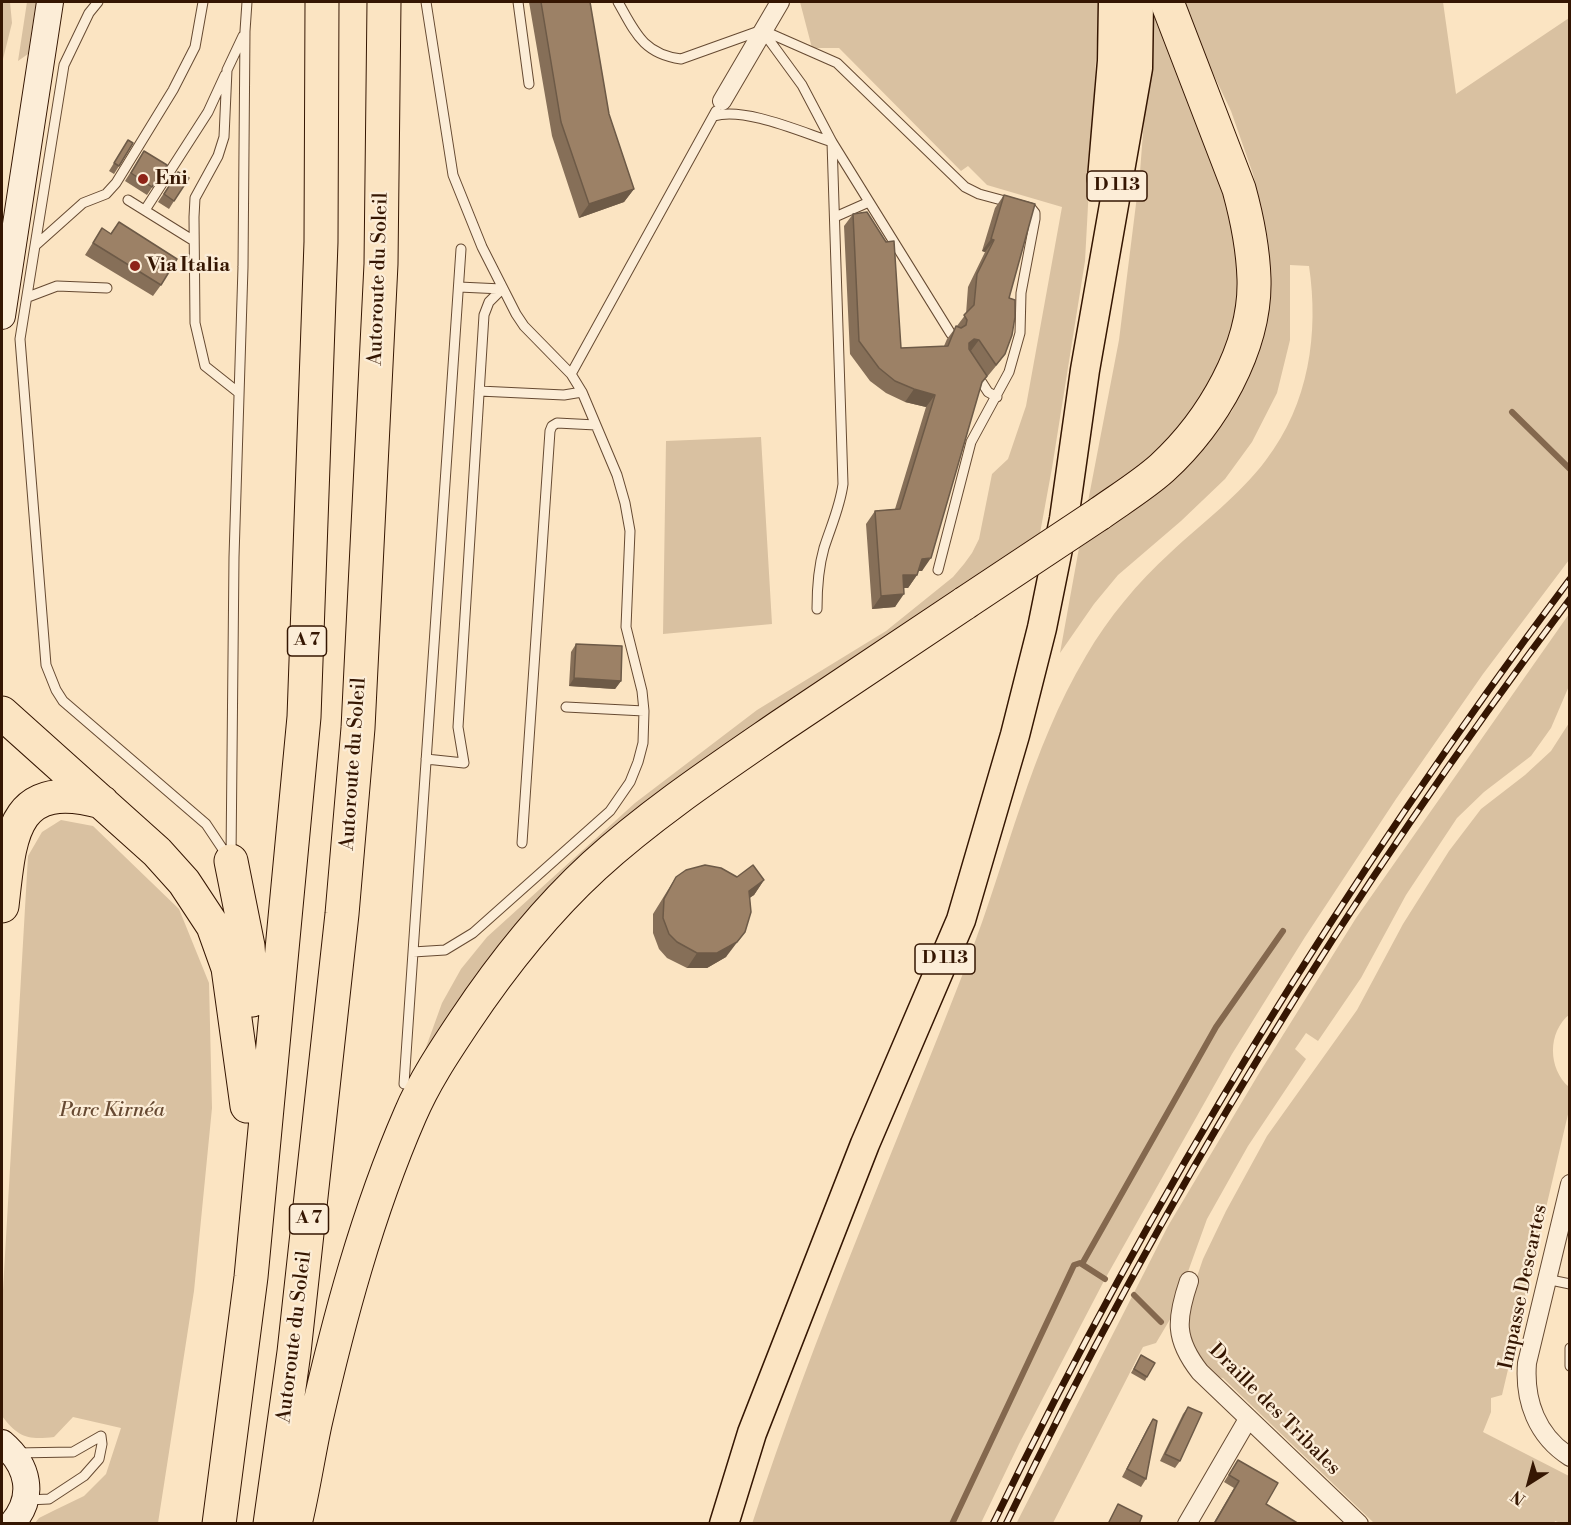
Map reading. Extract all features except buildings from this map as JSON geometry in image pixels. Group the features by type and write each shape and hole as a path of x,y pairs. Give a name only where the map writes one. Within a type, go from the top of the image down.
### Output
{"highway":[{"name":"A 7","path":"219,1524 251,1277 304,717 321,242 322,2"},
{"name":"Autoroute du Soleil","path":"270,1524 294,1352 342,914 358,728 381,264 384,2"},
{"path":"295,1524 315,1425 344,1306 359,1252 383,1183 410,1114 426,1083 483,993 520,944 561,898 631,835 738,756 1099,514 1161,469 1198,430 1229,380 1246,334 1252,304 1254,280 1247,219 1242,199 1167,2"},
{"path":"2,714 157,852 184,882 213,926 228,968 247,1106"},
{"path":"2,906 12,833 24,814 34,805 50,797 85,797 102,802"},
{"path":"231,861 248,946 252,991 247,1106 251,1277"}],"main road":[{"name":"D 113","path":"1085,370 1112,61 1113,2"},
{"name":"D 113","path":"724,1524 752,1433 865,1144 961,920 1015,735 1042,628 1064,519 1085,370 1138,68 1139,2"}],"street":[{"path":"2,316 50,2"},
{"path":"718,108 780,2"},
{"name":"Impasse Descartes","path":"1569,1184 1527,1363 1527,1391 1535,1419 1554,1445 1569,1457"},
{"name":"Draille des Tribales","path":"1189,1281 1179,1313 1178,1329 1182,1344 1190,1359 1200,1372 1248,1419 1359,1524"},
{"path":"1187,1524 1248,1419"},
{"path":"7,1448 22,1467 26,1484 25,1500 12,1524"}],"lane":[{"path":"98,2 89,13 64,65 21,339 46,665 63,701 206,824 231,861"},
{"path":"36,245 83,203 106,194 116,183 173,90 195,47 203,2"},
{"path":"231,861 234,557 243,267 247,2"},
{"path":"413,952 445,950 473,933 610,811 630,782 638,762 643,743 644,711 642,691 626,627 630,531 617,475 582,392 571,374 524,326 502,289 482,247 453,175 426,2"},
{"path":"518,2 529,84"},
{"path":"618,2 643,44 667,57 681,59 762,30 837,63 965,187 979,194 1031,208 1035,213 1021,293 1020,333 1009,372 971,442 938,570"},
{"path":"762,30 802,85 832,142 951,334"},
{"path":"145,210 208,112 245,32"},
{"path":"227,70 224,137 218,156 195,198 195,323 205,366 239,393"},
{"path":"571,374 718,108 722,113 748,115 832,142"},
{"path":"817,609 817,581 820,565 841,500 843,484 832,142"},
{"path":"128,200 194,241"},
{"path":"835,217 869,202"},
{"path":"404,1084 461,249"},
{"path":"28,297 57,286 107,288"},
{"path":"459,287 502,289"},
{"path":"426,759 464,763 458,727 484,315 489,302 502,289"},
{"path":"971,367 988,392 997,397"},
{"path":"479,391 564,395 582,392"},
{"path":"522,843 550,431 557,423 596,425"},
{"path":"566,707 644,711"},
{"path":"1546,1279 1569,1284"},
{"path":"1569,1348 1569,1366"},
{"path":"7,1448 73,1452 101,1436 99,1459 84,1476 49,1499 25,1500"}],"green space":[{"path":"2,2 10,2 12,23 2,63"},
{"path":"27,2 36,2 28,54 18,61"},
{"path":"800,2 1099,2 1085,261 1038,544 615,838 408,1097 442,1003 461,969 487,937 635,803 757,710 886,631 953,577 972,553 979,539 992,474 1008,459 1026,406 1062,207 987,185 968,166 961,171 839,48 812,48"},
{"path":"1182,2 1443,2 1456,94 1569,18 1569,560 1483,674 1396,799 1305,937 1232,1054 1105,1279 1019,1444 981,1523 752,1524 802,1381 969,958 1021,804 1066,692 1095,642 1135,588 1232,497 1266,460 1281,438 1301,392 1311,342 1312,291 1309,266 1290,265 1290,340 1277,393 1252,442 1225,479 1181,521 1118,575 1094,604 1060,653 1079,548 1140,505 1192,461 1232,411 1255,360 1269,305 1268,240 1253,174 1231,111 1190,25"},
{"path":"1162,14 1230,187 1243,315 1197,418 1086,512 1119,340 1140,172 1152,16"},
{"path":"761,437 772,624 663,634 666,441"},
{"path":"1569,614 1569,686 1551,728 1531,756 1484,792 1457,818 1406,895 1361,978 1318,1041 1306,1033 1295,1049 1306,1059 1248,1146 1207,1219 1172,1316 1156,1343 1143,1347 1053,1523 1016,1524 1168,1226 1258,1075 1356,918"},
{"path":"1569,723 1570,1014 1557,1030 1553,1050 1557,1071 1569,1087 1569,1110 1502,1395 1491,1398 1491,1412 1483,1432 1569,1476 1569,1523 1555,1521 1554,1524 1374,1523 1223,1378 1213,1376 1188,1340 1186,1309 1203,1259 1267,1136 1357,1010 1403,924 1449,851 1481,809 1525,775 1551,751"},
{"name":"Parc Kirnéa","path":"61,820 93,826 179,909 209,983 212,1108 194,1291 158,1523 35,1523 39,1518 84,1496 106,1474 121,1428 73,1417 54,1437 37,1438 18,1433 2,1416 2,1307 28,856 42,832"}],"waterway":[{"path":"1512,412 1570,469"},
{"path":"1082,1264 1216,1027 1283,931"},
{"path":"952,1524 1074,1265 1080,1263 1105,1279"},
{"path":"1134,1295 1161,1322"}],"railway":[{"path":"993,1524 1120,1277 1259,1038 1332,920 1409,805 1488,691 1570,579"},
{"path":"1006,1524 1129,1282 1265,1047 1337,932 1412,819 1570,599"}],"place":[{"name":"Eni","path":"143,179"},
{"name":"Via Italia","path":"135,266"}]}
